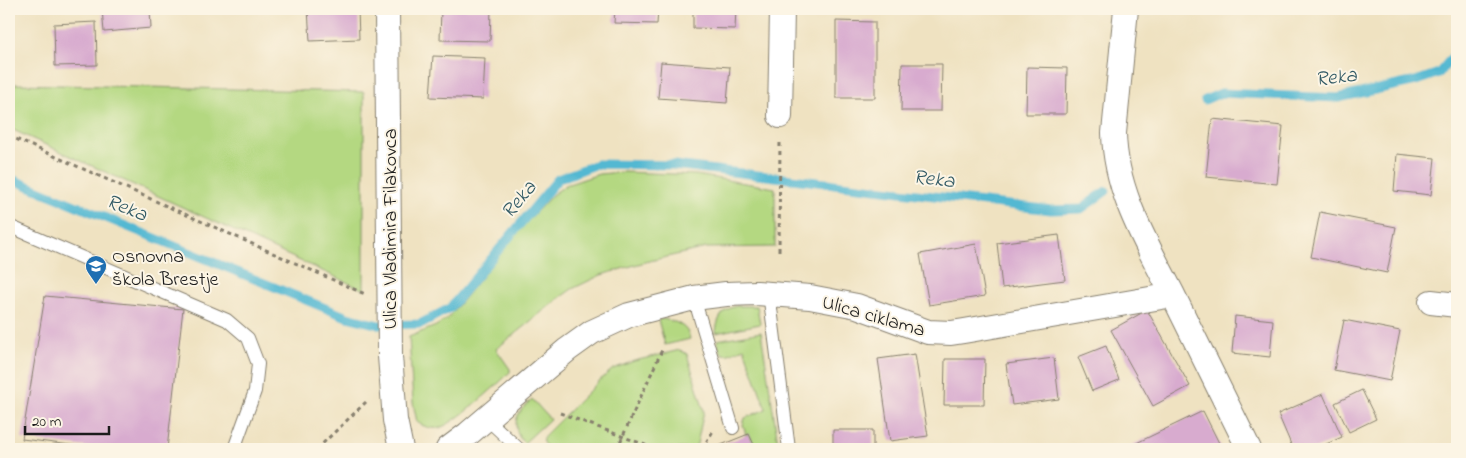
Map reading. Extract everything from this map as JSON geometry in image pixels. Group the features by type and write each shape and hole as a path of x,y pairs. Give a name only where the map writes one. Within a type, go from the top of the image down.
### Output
{"street":[{"name":"Ulica Vladimira Filakovca","path":"387,9 381,301 390,356 395,420 401,449"},
{"path":"780,116 782,9"},
{"path":"1126,9 1114,150 1127,200 1140,230 1249,449"},
{"name":"Ulica ciklama","path":"448,449 487,419 567,350 592,332 629,315 694,298 726,294 769,294 836,301 876,312 914,328 939,333 964,331 1173,295"},
{"path":"1430,302 1457,305"}],"lane":[{"path":"9,226 228,320 248,338 258,364 255,391 234,449"},
{"path":"769,294 789,449"},
{"path":"694,298 733,428"},
{"path":"487,419 518,449"}],"path":[{"path":"9,136 381,301"},
{"path":"779,250 780,160"},
{"path":"617,449 662,350"},
{"path":"317,449 372,396"},
{"path":"560,413 656,449"},
{"path":"702,449 713,430"}],"green space":[{"path":"14,84 364,92 364,290 11,129"},
{"path":"624,172 696,175 775,188 775,247 706,248 645,262 601,275 572,289 496,349 510,369 510,372 487,394 455,420 439,428 428,427 417,422 413,403 409,337 436,326 448,318 523,226 552,195 566,185 599,174"},
{"path":"757,306 760,324 716,333 721,315 732,307"},
{"path":"663,319 684,327 690,339 665,345 658,320"},
{"path":"761,332 779,449 756,449 749,434 746,435 743,425 745,418 766,409 744,348 729,354 723,354 717,340"},
{"path":"680,350 687,354 704,411 697,444 693,449 550,449 544,443 544,436 613,369 634,361"},
{"path":"532,399 550,419 524,443 517,432 516,424 521,410"}],"building":[{"path":"102,9 150,9 151,28 104,32"},
{"path":"308,9 358,9 359,39 310,41"},
{"path":"441,9 491,9 490,41 440,40"},
{"path":"615,9 658,9 657,24 614,23"},
{"path":"693,9 736,9 735,29 693,28"},
{"path":"836,21 875,22 875,98 836,98"},
{"path":"96,22 97,65 55,66 54,24"},
{"path":"433,56 485,58 483,99 430,97"},
{"path":"661,62 730,67 727,103 658,98"},
{"path":"902,64 942,64 941,111 901,111"},
{"path":"1027,67 1067,68 1066,114 1026,114"},
{"path":"1212,119 1283,126 1277,184 1206,177"},
{"path":"1397,154 1435,158 1431,195 1394,191"},
{"path":"1320,212 1396,227 1387,273 1311,257"},
{"path":"1059,235 1065,280 1002,288 997,243"},
{"path":"976,244 985,296 929,305 920,254"},
{"path":"45,296 183,309 167,449 103,449 22,439"},
{"path":"1147,310 1190,386 1153,406 1111,330"},
{"path":"1235,316 1273,320 1270,357 1232,353"},
{"path":"1344,320 1400,331 1390,381 1334,370"},
{"path":"1106,346 1119,380 1092,391 1078,357"},
{"path":"915,354 928,436 890,441 878,359"},
{"path":"1054,358 1059,399 1012,405 1006,364"},
{"path":"945,359 985,359 984,405 944,405"},
{"path":"1362,390 1376,419 1349,432 1335,403"},
{"path":"1323,394 1342,437 1315,449 1293,449 1278,414"},
{"path":"1203,411 1222,449 1124,449"},
{"path":"833,430 873,430 873,449 833,449"},
{"path":"749,434 756,449 711,449 746,435"}],"waterway":[{"name":"Reka","path":"1205,100 1221,93 1338,98 1416,81 1439,73 1457,49"},
{"name":"Reka","path":"9,178 347,317 379,325 420,324 450,308 558,179 597,164 674,165 1051,210 1081,209 1106,191"}],"place":[{"name":"Osnovna škola Brestje","path":"96,285"}]}
